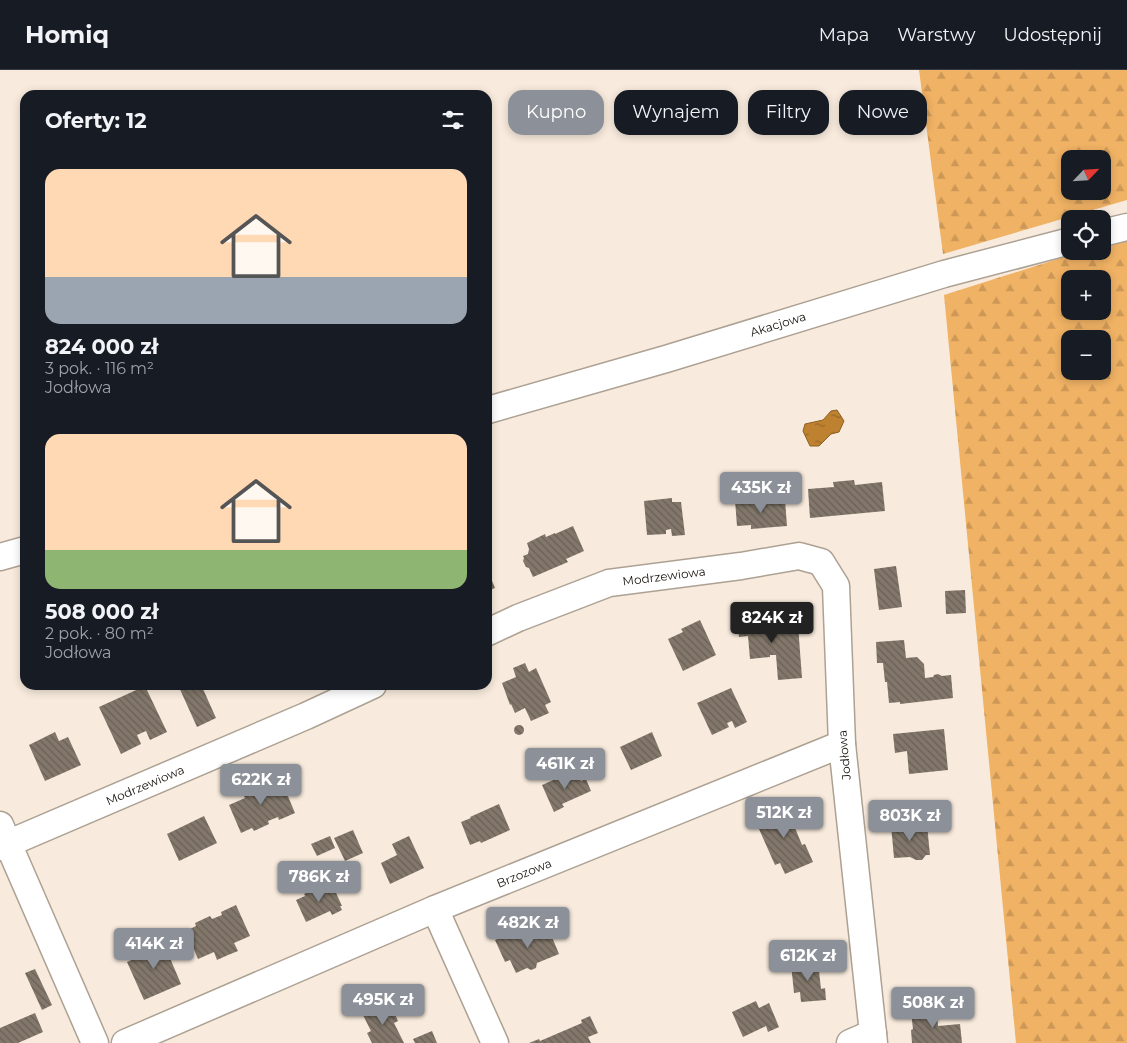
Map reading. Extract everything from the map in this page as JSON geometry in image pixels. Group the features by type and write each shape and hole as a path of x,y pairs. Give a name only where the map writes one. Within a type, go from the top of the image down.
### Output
{"street":[{"path":"1111,230 1127,226"},
{"name":"Akacjowa","path":"492,409 666,359 944,274 1061,243"},
{"path":"0,558 20,552"},
{"name":"Modrzewiowa","path":"492,630 527,614 609,583 741,566 799,556 820,562 836,586"},
{"name":"Jodłowa","path":"836,586 842,744 866,1040"},
{"name":"Modrzewiowa","path":"3,839 306,716 362,690"},
{"name":"Brzozowa","path":"125,1043 435,909 842,744"},
{"path":"3,839 95,1043"},
{"path":"435,909 494,1043"}],"green space":[{"path":"919,70 1127,70 1127,200 1093,210 1061,210 1061,219 943,254 927,131 927,90 922,90"},
{"path":"1127,237 1127,1043 1016,1043 944,295 1061,258 1061,260 1111,260 1111,242"}],"water":[{"path":"837,410 844,421 839,432 831,434 819,446 810,446 803,431 805,424 823,420 831,411"}],"building":[{"path":"854,480 855,485 882,482 885,511 810,518 808,489 834,487 833,482"},
{"path":"672,498 672,502 681,502 685,535 672,536 671,529 666,530 666,534 647,535 644,501"},
{"path":"758,498 759,502 785,500 787,526 751,529 751,525 737,526 735,500"},
{"path":"573,526 584,551 566,559 568,562 533,577 523,561 523,556 528,554 527,543 545,534 546,537"},
{"path":"896,566 902,607 879,610 874,569"},
{"path":"965,590 966,613 946,614 945,591"},
{"path":"757,609 759,629 798,625 802,678 778,680 776,655 750,659 748,636 739,637 736,611"},
{"path":"700,620 716,655 683,671 668,639 683,632 681,629"},
{"path":"904,640 906,658 917,657 924,664 925,678 938,674 942,676 951,675 953,698 900,704 900,702 889,703 883,663 877,663 876,642"},
{"path":"525,663 529,672 536,668 551,702 545,705 549,713 531,721 525,708 515,713 502,683 516,677 513,668"},
{"path":"731,688 747,722 735,728 732,721 727,723 729,727 712,735 697,703"},
{"path":"136,690 147,690 167,732 150,740 146,731 137,735 141,744 121,754 99,707"},
{"path":"180,690 203,690 216,718 197,727"},
{"path":"517,725 521,725 524,730 523,734 517,735 514,732 514,728"},
{"path":"944,729 948,770 909,774 907,751 895,753 893,734"},
{"path":"55,732 59,741 68,737 81,765 45,781 29,745"},
{"path":"652,732 662,756 631,770 620,747"},
{"path":"576,770 581,781 586,779 591,791 562,804 564,807 554,812 542,785"},
{"path":"262,781 266,789 282,782 295,813 279,820 278,817 268,821 269,824 254,831 252,828 241,833 229,805 245,798 241,790"},
{"path":"787,803 796,822 793,823 802,845 805,844 813,862 785,874 780,863 775,865 759,829 764,827 759,815"},
{"path":"499,804 510,830 481,843 480,841 470,845 461,822"},
{"path":"204,816 217,843 179,861 167,834"},
{"path":"907,824 907,827 927,825 930,855 926,855 922,860 910,857 894,858 891,825"},
{"path":"353,830 363,853 345,861 334,838"},
{"path":"330,836 335,848 317,856 311,844"},
{"path":"409,836 424,868 390,884 381,863 397,855 392,844"},
{"path":"332,884 342,910 332,915 330,911 306,922 296,900 305,896 304,894"},
{"path":"236,905 250,936 234,943 238,951 217,960 214,952 198,959 186,931 196,926 195,923 210,916 212,919 222,915 221,912"},
{"path":"547,925 559,954 537,963 536,968 531,970 527,968 516,973 510,960 505,962 495,940 514,931 517,938"},
{"path":"161,937 181,984 144,1000 127,962 142,955 138,947"},
{"path":"818,962 821,989 825,988 826,1000 801,1002 800,992 794,993 791,964"},
{"path":"35,969 52,1005 42,1010 25,973"},
{"path":"756,1001 759,1008 769,1003 779,1027 768,1032 766,1026 743,1037 732,1012"},
{"path":"386,1004 390,1013 394,1012 398,1021 394,1023 404,1043 372,1043 367,1033 371,1031 363,1015"},
{"path":"936,1009 938,1026 960,1024 962,1043 912,1043 911,1012"},
{"path":"35,1013 43,1032 18,1043 0,1043 0,1028"},
{"path":"590,1016 598,1033 588,1037 591,1043 529,1043 539,1039 540,1041 582,1023 581,1020"},
{"path":"432,1031 437,1043 415,1043 413,1039"}]}
